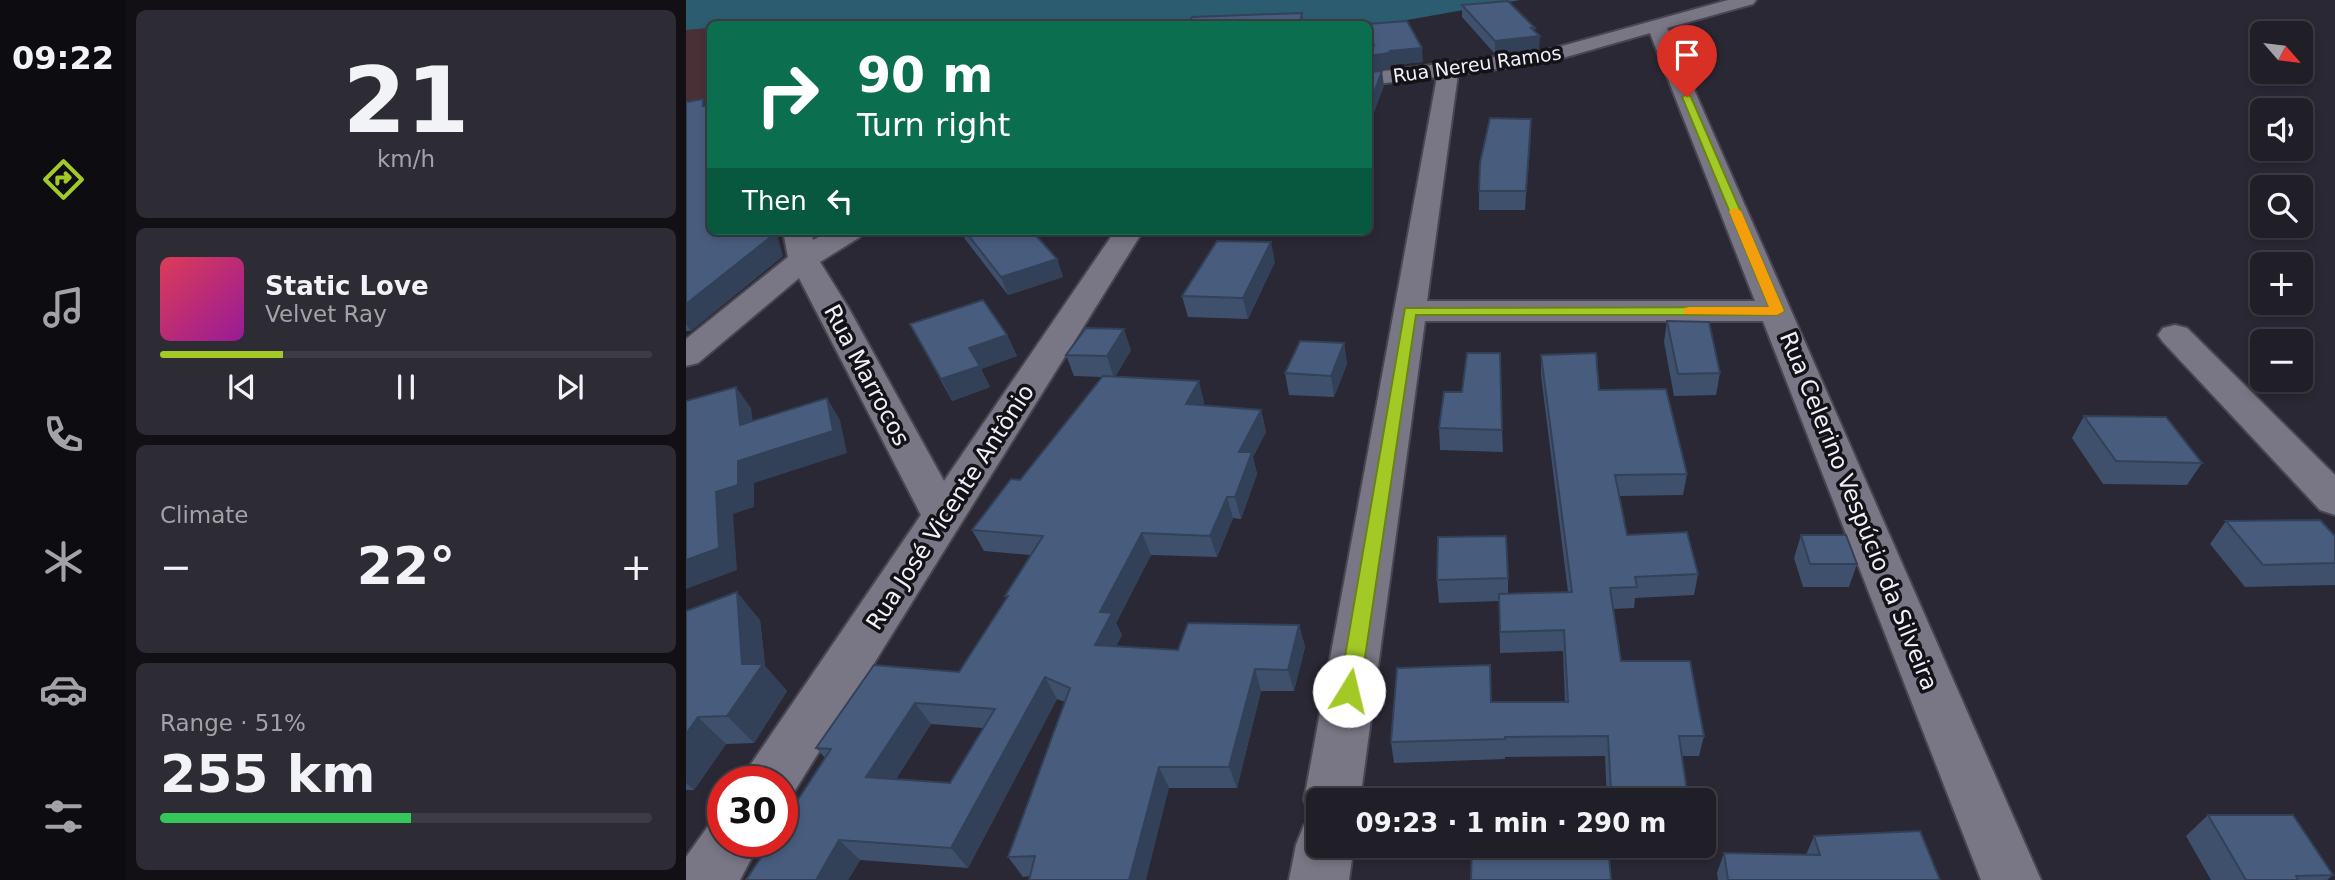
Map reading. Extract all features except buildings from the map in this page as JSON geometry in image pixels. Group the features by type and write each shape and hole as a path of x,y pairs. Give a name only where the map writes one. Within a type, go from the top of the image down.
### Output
{"street":[{"name":"Rua Nereu Ramos","path":"1372,79 1545,57 1747,0"},
{"name":"Rua Celerino Vespúcio da Silveira","path":"1657,26 2011,880"},
{"path":"1334,788 1448,71"},
{"path":"686,356 800,245 836,235"},
{"name":"Rua José Vicente Antônio","path":"780,766 1126,235"},
{"name":"Rua Marrocos","path":"800,245 943,517"},
{"path":"1409,311 1777,311"},
{"path":"2175,335 2335,500"},
{"path":"706,880 721,857"},
{"path":"1319,880 1323,858"}],"shaded area":[{"path":"707,28 707,111 686,117 686,30"}],"water":[{"path":"686,0 1520,0 1379,25 1372,25 1372,21 707,21 707,28 686,30"}],"slow traffic":[{"path":"1689,311 1777,311 1735,211"}],"route":[{"path":"1349,691 1409,311 1777,311 1687,97"}]}
